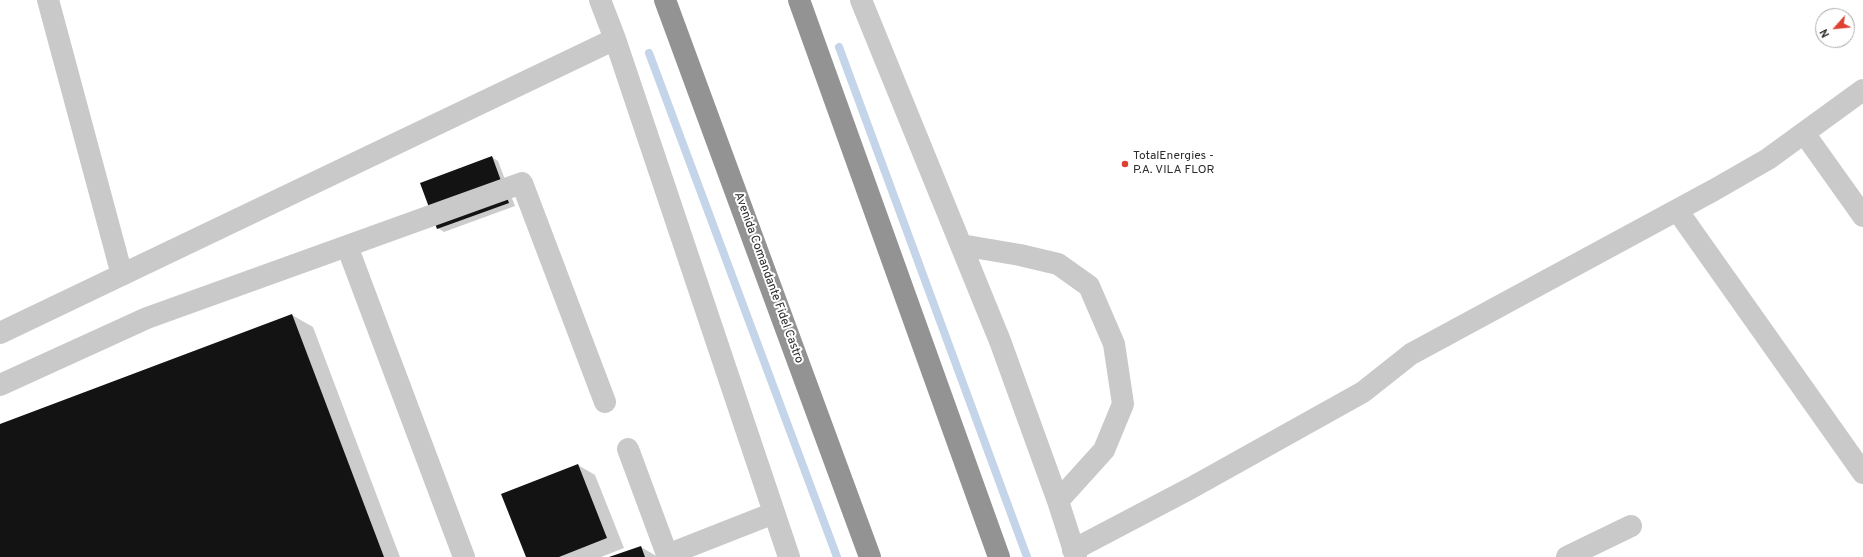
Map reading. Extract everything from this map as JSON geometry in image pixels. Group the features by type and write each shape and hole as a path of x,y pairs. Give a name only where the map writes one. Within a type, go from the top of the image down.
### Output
{"highway":[{"name":"Avenida Comandante Fidel Castro","path":"666,0 870,557"},
{"path":"799,0 999,557"}],"street":[{"path":"48,0 122,275"},
{"path":"600,0 615,39 789,557"},
{"path":"862,0 1000,341 1058,501 1074,554 1356,396 1411,354 1768,159 1863,90"},
{"path":"0,334 615,39"},
{"path":"1804,133 1863,216"},
{"path":"0,385 147,318 522,183 605,402"},
{"path":"1677,210 1863,473"},
{"path":"961,245 1020,255 1058,264 1089,286 1114,344 1122,404 1104,450 1058,501"},
{"path":"347,246 464,557"},
{"path":"628,449 668,556 774,513"},
{"path":"1566,557 1631,526"}],"building":[{"path":"492,156 509,203 437,229 420,183"},
{"path":"292,314 384,557 0,557 0,424"},
{"path":"578,464 607,538 559,557 526,557 501,494"},
{"path":"641,546 645,557 609,557"}],"waterway":[{"path":"839,47 1027,557"},
{"path":"649,53 837,557"}],"place":[{"name":"TotalEnergies - P.A. VILA FLOR","path":"1125,164"}]}
